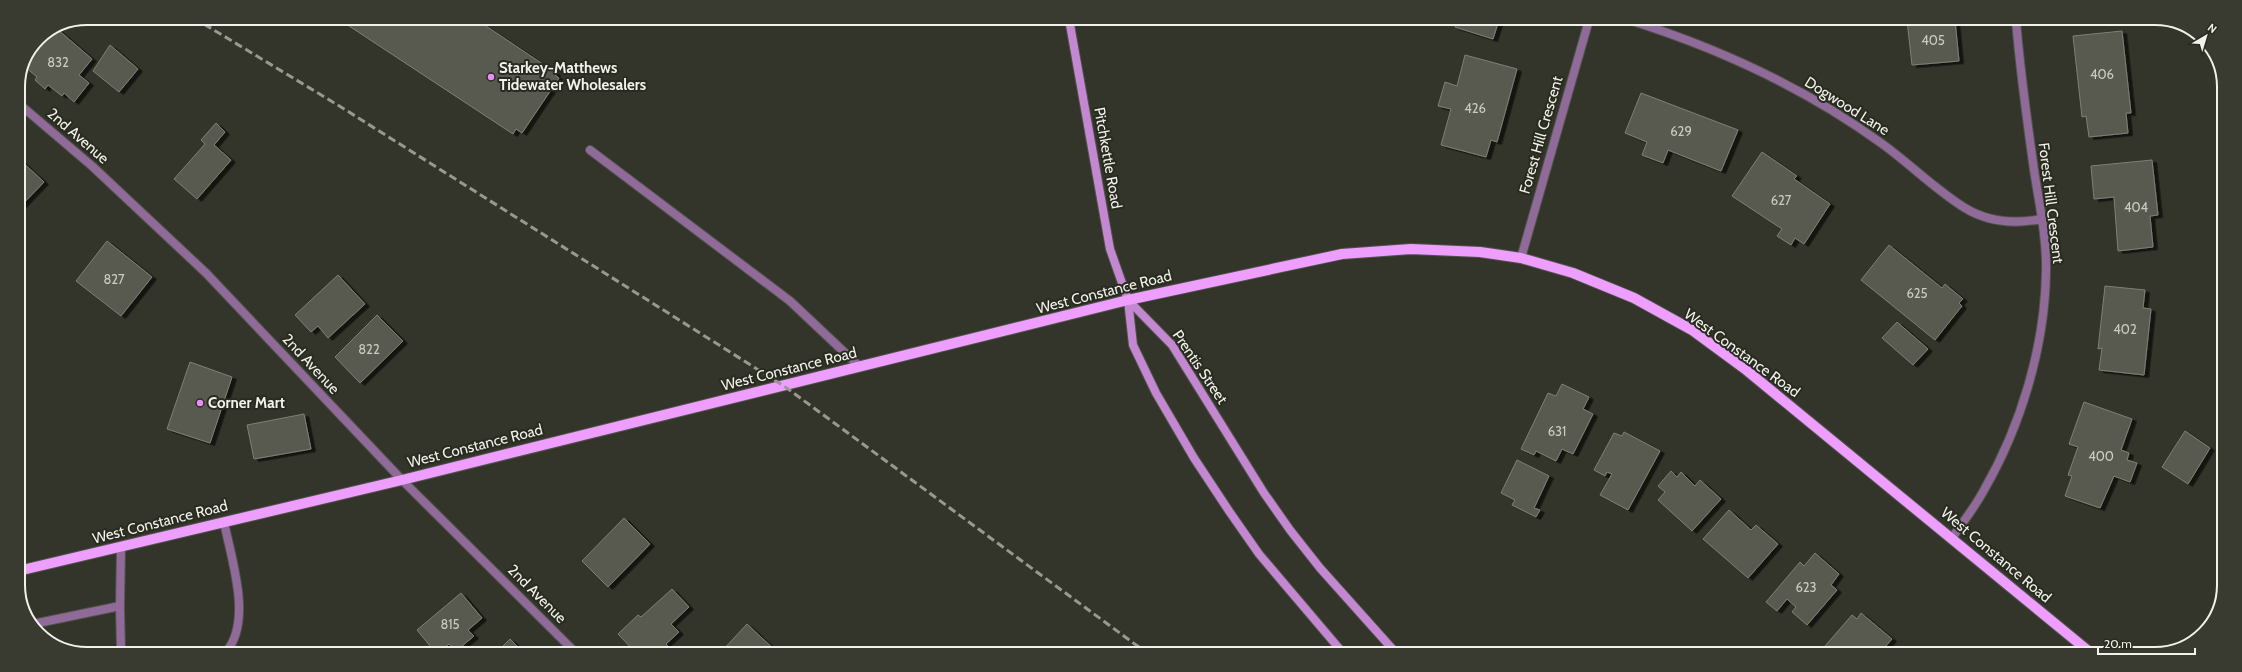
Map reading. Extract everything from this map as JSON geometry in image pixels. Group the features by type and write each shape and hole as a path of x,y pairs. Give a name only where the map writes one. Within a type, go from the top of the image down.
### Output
{"main road":[{"name":"West Constance Road","path":"25,570 402,480 1128,300 1342,254 1411,249 1480,252 1521,258 1573,273 1634,298 1692,330 1745,369 2084,647"}],"street":[{"name":"Pitchkettle Road","path":"1070,25 1110,249 1128,300"},
{"name":"Forest Hill Crescent","path":"1521,258 1588,25"},
{"name":"Dogwood Lane","path":"1646,25 1672,33 1734,59 1809,97 1881,143 1966,208 1997,220 2025,222 2042,219"},
{"name":"Forest Hill Crescent","path":"1952,538 1984,490 2009,438 2028,384 2042,322 2046,271 2042,219 2020,78 2016,25"},
{"name":"2nd Avenue","path":"25,109 92,166 206,273 402,480 570,647"},
{"path":"590,150 790,301 860,367"},
{"path":"1128,300 1133,345 1156,393 1194,458 1259,554 1338,647"},
{"name":"Prentis Street","path":"1128,300 1172,345 1264,493 1290,530 1320,568 1391,647"},
{"path":"224,522 240,603 238,626 228,647"},
{"path":"121,547 121,647"},
{"path":"38,623 120,606"}],"building":[{"name":"Starkey-Matthews Tidewater Wholesalers","path":"348,25 484,25 556,73 555,75 559,78 522,133 516,129 513,134"},
{"path":"1456,25 1497,25 1493,39 1455,27"},
{"path":"1908,25 1955,25 1959,61 1912,65"},
{"path":"60,31 92,59 79,75 89,83 74,102 64,93 62,96 48,85 45,89 35,80 37,77 28,69 36,52 44,42"},
{"path":"2122,31 2131,113 2126,113 2128,133 2089,137 2086,116 2082,117 2073,36"},
{"path":"110,45 138,69 119,92 93,71"},
{"path":"1465,55 1517,69 1497,142 1491,140 1486,157 1441,145 1451,109 1438,106 1445,82 1457,86"},
{"path":"1641,93 1738,130 1721,171 1668,150 1663,163 1642,155 1647,142 1625,133"},
{"path":"216,123 225,132 214,145 231,160 197,199 174,179 205,144 201,140"},
{"path":"1762,152 1797,176 1794,179 1830,204 1804,244 1795,238 1791,245 1777,236 1782,229 1732,196"},
{"path":"2152,160 2158,215 2150,216 2153,247 2118,251 2114,197 2094,199 2091,166"},
{"path":"25,164 44,182 25,202"},
{"path":"107,241 152,277 121,316 76,281"},
{"path":"1889,245 1942,288 1945,284 1963,299 1959,303 1962,306 1935,340 1861,280"},
{"path":"338,275 365,304 328,338 318,326 311,332 295,315"},
{"path":"2105,286 2145,290 2143,308 2151,309 2144,375 2099,370 2102,348 2098,349"},
{"path":"377,315 403,341 360,383 335,357"},
{"path":"1897,322 1928,349 1913,365 1882,338"},
{"name":"Corner Mart","path":"190,362 232,377 210,443 167,429"},
{"path":"1562,384 1589,397 1583,409 1593,414 1573,454 1562,449 1556,461 1536,451 1534,455 1521,449 1548,393 1556,396"},
{"path":"2084,402 2132,419 2121,450 2129,453 2127,460 2137,463 2130,482 2114,476 2100,508 2065,496 2072,476 2068,475 2078,447 2069,444"},
{"path":"304,414 311,449 254,459 247,425"},
{"path":"2185,431 2210,448 2188,484 2162,467"},
{"path":"1624,432 1660,451 1628,510 1600,495 1612,474 1607,472 1605,476 1594,470 1614,433 1622,436"},
{"path":"1517,460 1549,476 1534,508 1540,510 1536,517 1512,505 1515,500 1501,493"},
{"path":"1671,471 1677,477 1681,472 1695,486 1700,480 1721,499 1692,531 1658,500 1665,492 1658,486"},
{"path":"1729,510 1751,530 1756,525 1778,544 1748,578 1703,539"},
{"path":"624,518 650,544 608,587 582,561"},
{"path":"1815,553 1839,574 1831,585 1837,590 1807,625 1792,612 1796,607 1787,599 1777,611 1766,602 1800,562 1804,566"},
{"path":"672,589 689,607 671,624 679,632 666,644 669,647 630,647 618,634 638,615 641,617"},
{"path":"461,593 482,618 468,630 474,636 461,647 452,647 449,644 446,647 431,647 417,630"},
{"path":"1861,613 1892,639 1885,647 1824,647 1852,615 1857,619"},
{"path":"747,624 772,647 726,647"},
{"path":"510,639 518,647 502,647"}],"railway":[{"path":"206,25 341,107 784,386 1139,647"}],"place":[{"name":"Starkey-Matthews Tidewater Wholesalers","path":"491,77"},
{"name":"Corner Mart","path":"200,403"}]}
